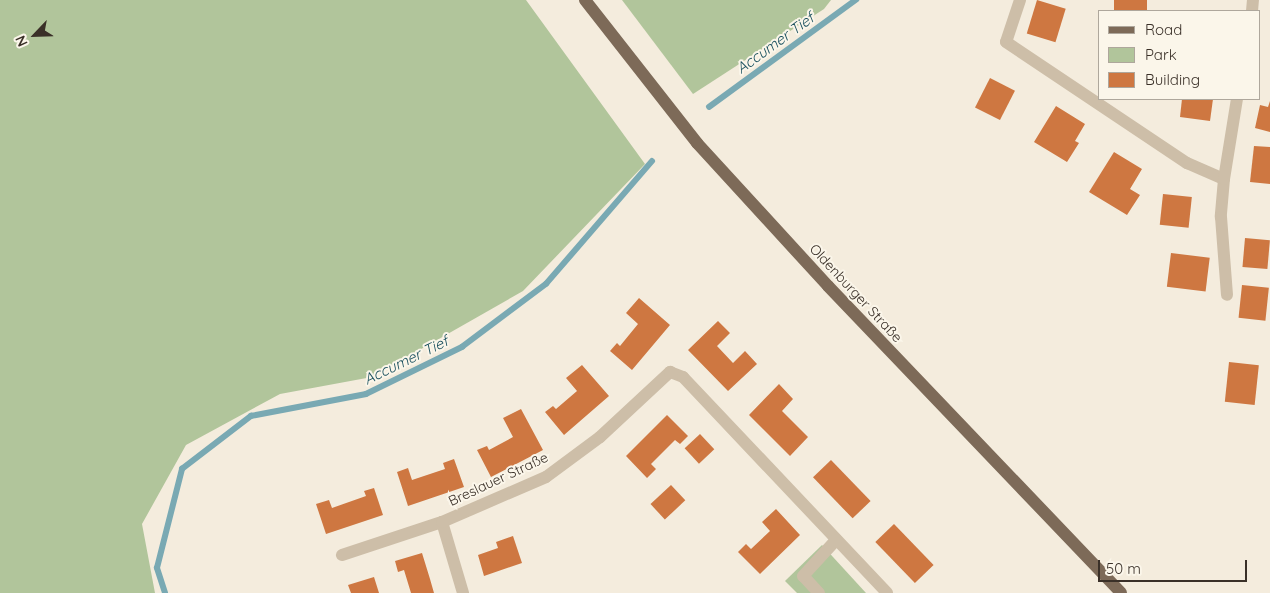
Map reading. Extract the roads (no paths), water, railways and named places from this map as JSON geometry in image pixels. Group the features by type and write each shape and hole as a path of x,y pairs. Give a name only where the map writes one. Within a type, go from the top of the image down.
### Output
{"main road":[{"name":"Oldenburger Straße","path":"585,0 697,143 828,286 1121,593"}],"street":[{"path":"1020,0 1006,42 1187,163 1224,179"},
{"path":"1227,295 1221,217 1224,179 1237,100"},
{"name":"Breslauer Straße","path":"342,554 442,522 546,477 600,437 670,372 683,377 888,593"},
{"path":"442,522 463,593"},
{"path":"819,593 803,576 836,540"}],"waterway":[{"name":"Accumer Tief","path":"709,107 856,0"},
{"name":"Accumer Tief","path":"165,593 157,568 182,469 251,416 366,394 462,347 546,284 652,161"}]}
